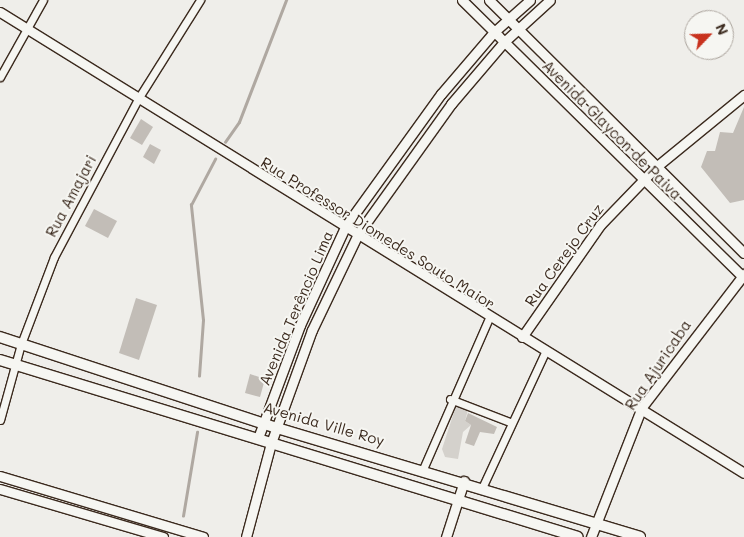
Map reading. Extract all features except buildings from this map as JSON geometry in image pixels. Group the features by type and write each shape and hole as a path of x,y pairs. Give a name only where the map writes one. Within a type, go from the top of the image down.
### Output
{"main road":[{"name":"Avenida Glaycon de Paiva","path":"462,0 643,180 743,276"},
{"name":"Avenida Glaycon de Paiva","path":"489,0 744,253"},
{"name":"Avenida Terêncio Lima","path":"258,438 345,227 440,94 494,32 530,0"},
{"name":"Avenida Terêncio Lima","path":"246,537 271,443 312,330 358,234 451,104 504,42 550,0"},
{"name":"Rua Professor Diomedes Souto Maior","path":"0,12 213,147 358,234 489,318 642,407 744,472"},
{"path":"440,94 451,104"},
{"name":"Rua Cerejo Cruz","path":"522,336 600,225 656,167 744,94"},
{"name":"Rua Ajuricaba","path":"591,537 642,407 743,276"},
{"name":"Avenida Ville Roy","path":"0,337 188,397 276,428 464,481 640,537"},
{"path":"0,360 578,537"},
{"path":"0,476 203,537"},
{"path":"446,537 464,481"},
{"path":"0,489 163,537"}],"street":[{"path":"0,77 43,0"},
{"name":"Rua Amajari","path":"0,420 21,344 54,257 138,100 200,0"},
{"path":"422,469 450,399 489,318"},
{"path":"482,488 510,422 546,350"},
{"path":"450,399 510,422"}],"shaded area":[{"path":"456,406 468,410 465,421 471,425 463,432 458,459 445,457 442,449"}],"waterway":[{"path":"225,142 239,122 286,0"},
{"path":"199,376 203,320 191,205 215,159"},
{"path":"183,516 197,432"}]}
